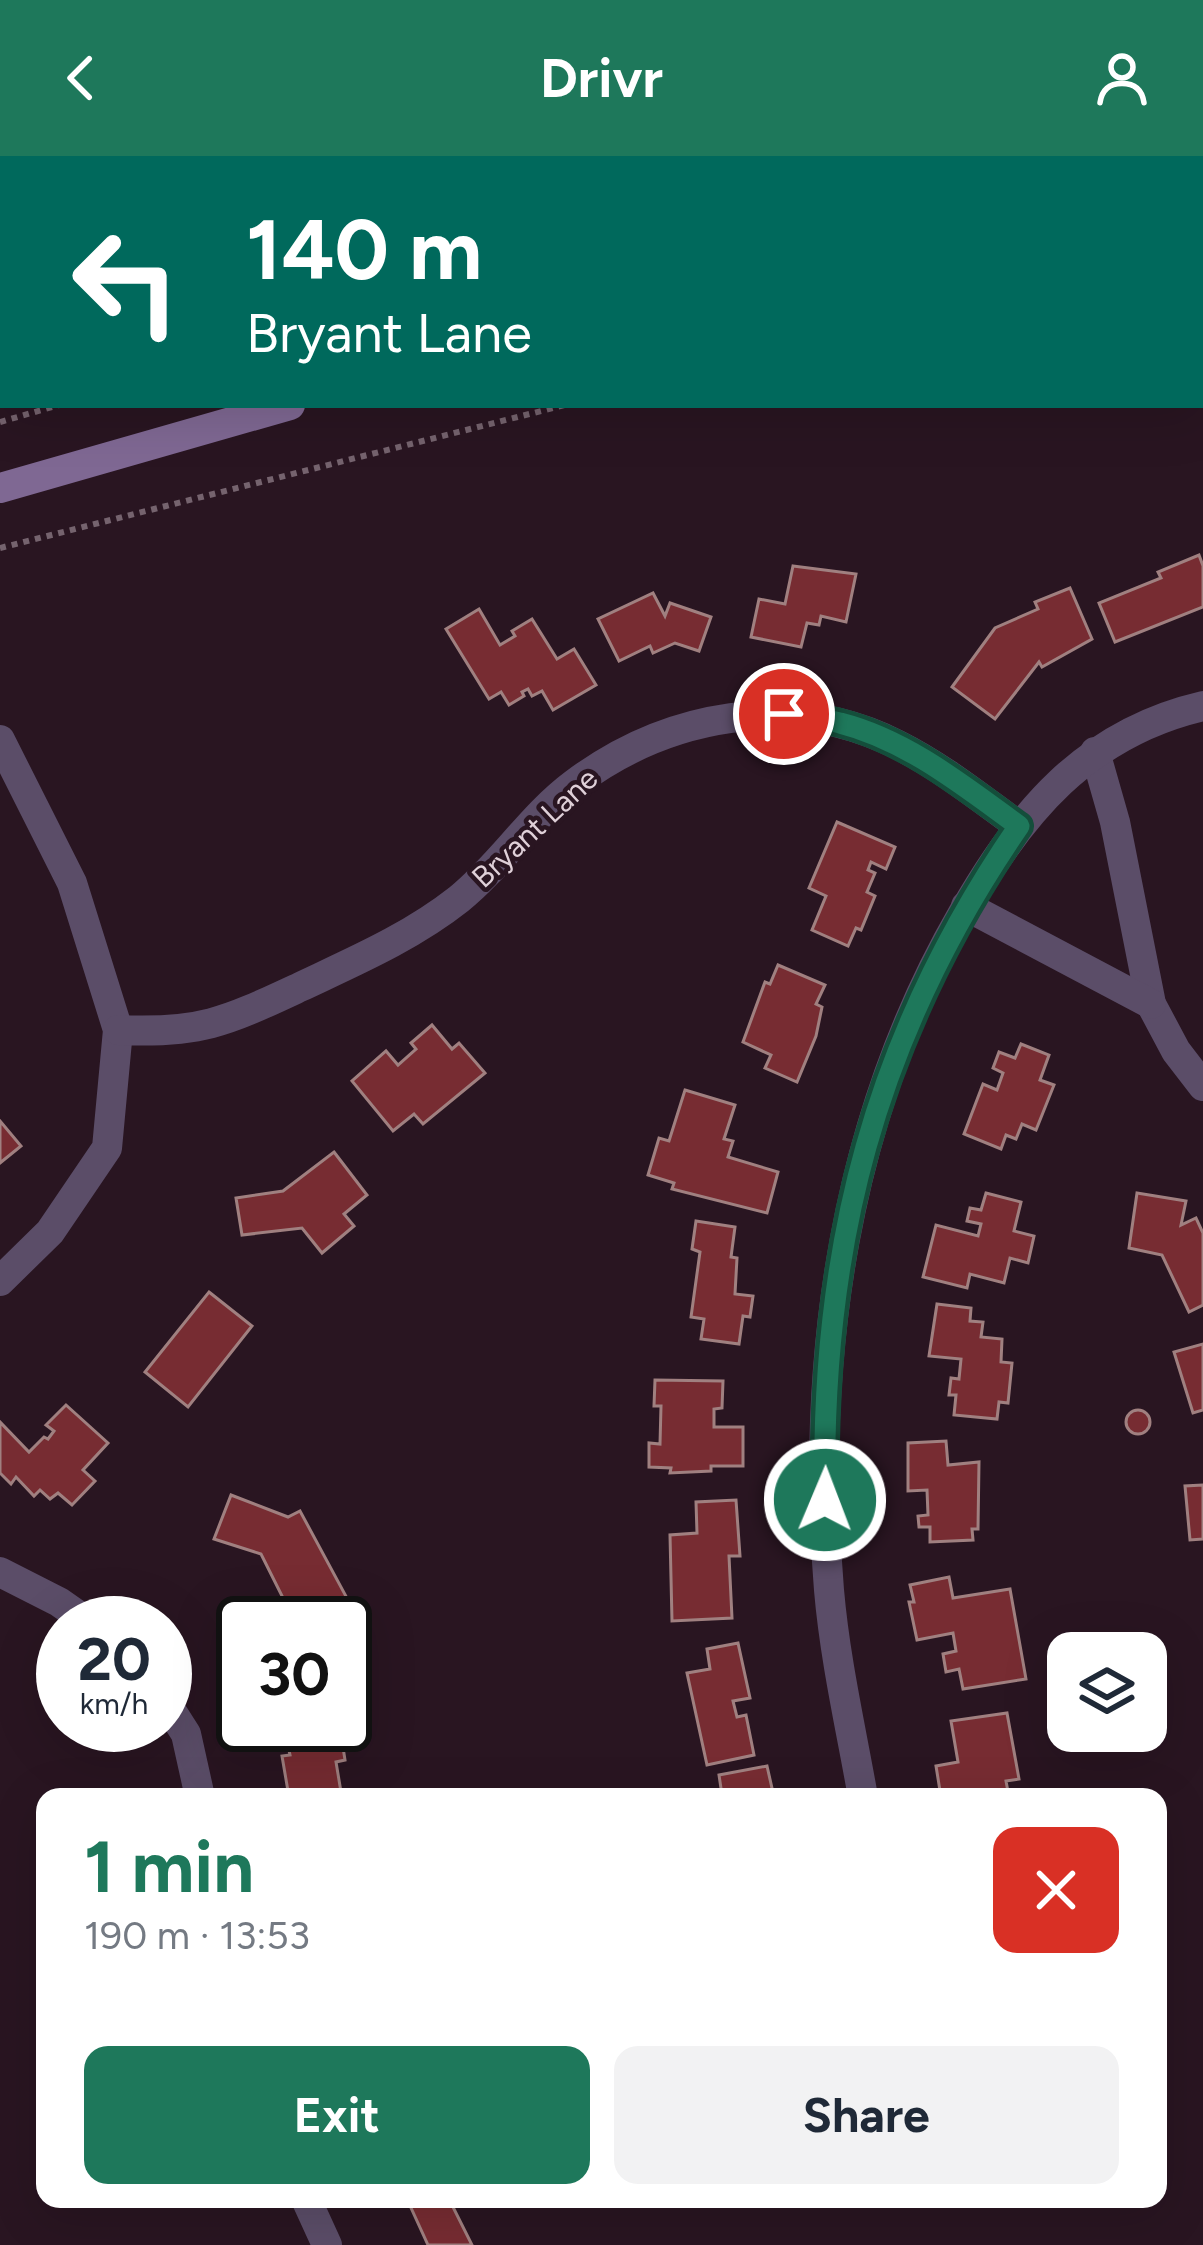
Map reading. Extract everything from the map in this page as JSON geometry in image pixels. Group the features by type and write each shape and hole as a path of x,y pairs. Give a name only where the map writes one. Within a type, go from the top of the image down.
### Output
{"street":[{"path":"0,488 280,408"},
{"path":"861,1788 838,1662 826,1532 827,1410 839,1265 868,1131 915,1003 966,907 1019,826 1066,774 1095,752 1156,721 1203,706"},
{"name":"Bryant Lane","path":"118,1030 172,1033 209,1026 416,930 497,865 569,787 617,754 670,732 726,717 784,714 841,723 913,753 1019,826"},
{"path":"0,740 72,883 118,1030 106,1148 50,1232 0,1281"},
{"path":"1095,752 1151,1004 1176,1051 1203,1086"},
{"path":"966,907 1151,1004"},
{"path":"0,1572 42,1596"},
{"path":"190,1752 198,1788"},
{"path":"310,2208 327,2245"}],"path":[{"path":"0,422 49,408"},
{"path":"0,548 553,408"}],"building":[{"path":"1199,555 1203,607 1115,642 1099,603 1161,578 1158,572"},
{"path":"793,566 856,574 846,622 821,616 819,625 807,623 801,647 751,637 759,599 785,604"},
{"path":"1070,588 1092,639 1042,667 1039,662 995,719 952,687 995,628 1038,609 1035,602"},
{"path":"653,593 665,616 670,603 711,617 699,651 675,643 653,653 650,646 619,661 598,619"},
{"path":"479,609 500,645 532,619 557,659 574,649 596,685 553,710 542,691 532,696 528,689 509,705 501,692 489,699 446,629"},
{"path":"837,822 895,847 886,869 871,862 868,870 875,873 867,892 875,896 861,930 856,928 848,946 812,930 826,896 809,888"},
{"path":"778,965 825,985 816,1004 822,1007 816,1036 797,1082 765,1068 771,1055 743,1042 765,982 770,984"},
{"path":"432,1025 452,1049 459,1043 485,1073 423,1124 414,1114 393,1131 352,1081 386,1051 398,1065 416,1049 411,1043"},
{"path":"1021,1044 1049,1055 1040,1080 1054,1085 1036,1130 1022,1124 1016,1139 1006,1135 1001,1149 964,1134 983,1084 997,1090 1003,1073 993,1068 999,1052 1015,1058"},
{"path":"685,1090 735,1105 724,1139 733,1141 728,1157 778,1172 767,1213 672,1189 674,1183 648,1175 659,1138 669,1141"},
{"path":"0,1121 21,1146 0,1163"},
{"path":"334,1152 367,1195 344,1214 354,1226 322,1253 302,1228 242,1235 236,1198 283,1191"},
{"path":"986,1193 1021,1202 1014,1231 1034,1236 1028,1263 1010,1258 1004,1283 970,1274 967,1288 923,1277 936,1225 978,1236 981,1224 967,1221 970,1208 981,1210"},
{"path":"1137,1193 1186,1201 1181,1225 1196,1218 1203,1233 1203,1305 1189,1312 1162,1255 1129,1248"},
{"path":"696,1221 735,1227 731,1257 737,1258 735,1294 753,1296 750,1317 743,1316 739,1344 701,1339 704,1319 691,1317 700,1252 692,1249"},
{"path":"209,1292 252,1326 188,1407 145,1372"},
{"path":"937,1304 971,1308 970,1321 983,1322 981,1337 1002,1339 1001,1362 1012,1363 1008,1403 999,1402 997,1419 954,1415 956,1395 949,1395 951,1378 959,1379 961,1359 929,1356"},
{"path":"1203,1344 1203,1410 1193,1413 1174,1352"},
{"path":"655,1380 723,1381 722,1408 714,1409 714,1427 743,1427 743,1466 670,1473 671,1468 649,1467 649,1443 660,1444 661,1406 654,1406"},
{"path":"66,1405 108,1443 83,1470 95,1481 72,1505 58,1493 50,1499 40,1490 34,1496 16,1477 11,1484 0,1473 0,1422 29,1452 44,1437 48,1439 54,1431 46,1425"},
{"path":"1138,1410 1150,1422 1138,1434 1126,1422"},
{"path":"946,1441 948,1465 979,1462 978,1529 972,1529 973,1540 930,1542 930,1527 919,1527 918,1516 928,1515 927,1490 908,1491 908,1443"},
{"path":"1203,1485 1203,1539 1190,1540 1185,1486"},
{"path":"231,1495 288,1517 300,1511 346,1596 282,1596 261,1554 214,1539"},
{"path":"736,1500 740,1556 729,1556 732,1618 672,1621 670,1535 697,1533 696,1502"},
{"path":"949,1577 953,1598 1010,1589 1026,1679 963,1689 959,1669 946,1672 943,1654 956,1651 953,1633 917,1640 910,1585"},
{"path":"738,1643 750,1698 733,1701 737,1717 746,1715 754,1755 707,1765 687,1673 710,1669 707,1649"},
{"path":"1007,1713 1019,1779 1006,1781 1007,1788 940,1788 936,1766 958,1762 951,1721"},
{"path":"344,1752 345,1760 336,1762 340,1788 287,1788 282,1756"},
{"path":"767,1766 772,1788 721,1788 719,1775"},
{"path":"411,2208 454,2208 472,2245 428,2245"}],"route":[{"path":"784,714 841,723 896,744 946,773 1019,826 980,882 915,1003 868,1131 839,1265 825,1500"}]}
